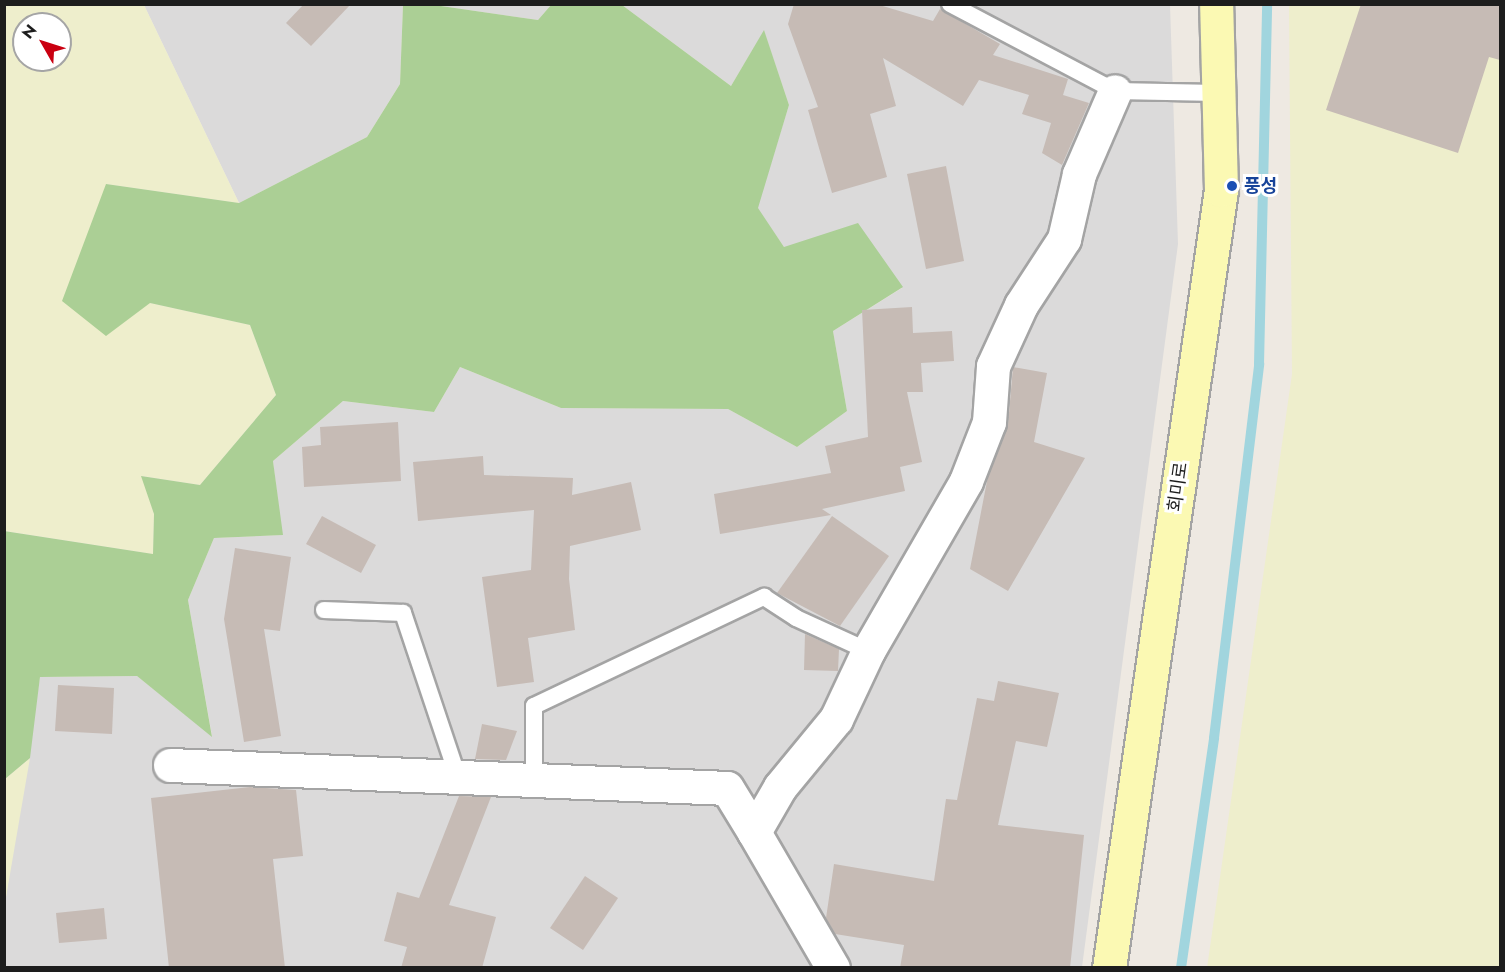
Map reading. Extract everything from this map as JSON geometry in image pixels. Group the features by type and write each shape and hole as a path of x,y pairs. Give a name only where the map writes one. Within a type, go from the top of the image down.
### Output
{"street":[{"name":"회미로","path":"1109,968 1221,190 1216,4"},
{"path":"754,832 780,787 836,719 868,651 966,481 989,422 993,366 1021,305 1064,239 1079,174 1115,91"},
{"path":"170,765 727,788 833,968"}],"lane":[{"path":"950,4 1115,91 1218,93"},
{"path":"534,780 534,706 764,597 796,618 868,651"},
{"path":"324,610 403,613 458,777"}],"shaded area":[{"path":"144,5 403,5 400,84 367,137 239,203"},
{"path":"434,5 551,5 538,20"},
{"path":"622,5 1170,5 1178,244 1082,967 5,968 5,903 40,677 137,676 212,736 188,600 214,538 282,535 273,461 343,401 434,412 460,367 561,408 728,409 797,447 847,411 833,331 902,288 784,247 757,208 789,105 764,31 731,86"}],"green space":[{"path":"4,5 144,5 239,203 106,184 150,303 250,325 276,395 200,485 142,476 154,514 153,554 5,531"},
{"path":"403,5 434,5 538,20 551,5 622,5 731,86 764,30 789,105 758,208 784,247 858,223 903,287 833,331 847,411 797,447 728,409 561,408 460,367 434,412 343,401 273,461 283,535 214,538 188,600 212,737 137,676 40,677 30,758 5,779 4,531 153,554 154,514 141,476 200,485 276,395 250,325 150,303 106,336 62,301 106,184 239,203 367,137 400,84"},
{"path":"1289,5 1500,5 1500,967 1207,968 1292,374"},
{"path":"30,758 5,903 5,779"}],"building":[{"path":"304,4 351,4 311,46 286,23"},
{"path":"794,4 876,4 933,21 940,9 1000,44 993,55 1068,79 1063,95 1089,103 1062,165 1042,153 1051,123 1022,114 1029,95 979,80 963,106 883,58 896,106 870,114 887,177 832,193 808,110 818,107 788,24"},
{"path":"1361,4 1500,4 1500,60 1489,57 1458,153 1326,110"},
{"path":"946,166 964,261 926,269 907,174"},
{"path":"912,307 913,333 952,331 954,361 921,363 923,392 907,392 922,462 900,467 905,491 822,509 831,515 720,534 714,494 831,473 825,446 868,437 862,310"},
{"path":"1013,367 1047,373 1034,442 1085,458 1008,591 970,569 988,476 1008,424"},
{"path":"398,422 401,481 304,487 302,447 321,445 320,427"},
{"path":"483,456 484,475 573,478 572,495 631,482 641,530 570,546 569,579 575,630 528,638 534,682 497,687 482,577 531,570 534,510 418,521 413,462"},
{"path":"322,516 376,545 361,573 306,544"},
{"path":"832,516 889,556 840,626 777,593"},
{"path":"235,548 291,557 280,631 264,629 281,736 244,742 224,619"},
{"path":"805,634 839,649 838,671 804,670"},
{"path":"998,681 1059,693 1047,747 1016,741 998,825 1084,835 1070,968 900,968 904,945 835,934 826,918 834,864 934,881 946,799 957,800 977,698 994,701"},
{"path":"58,685 114,688 112,734 55,731"},
{"path":"482,724 517,731 506,760 475,759"},
{"path":"250,787 296,790 303,856 273,859 285,968 169,968 151,798"},
{"path":"459,796 491,797 449,905 496,917 482,968 401,968 407,947 384,941 397,892 419,898"},
{"path":"585,876 618,898 583,950 550,928"},
{"path":"104,908 107,939 59,943 56,913"}],"waterway":[{"path":"1181,968 1214,738 1259,364 1267,4"}],"place":[{"name":"풍성","path":"1232,186"}]}
